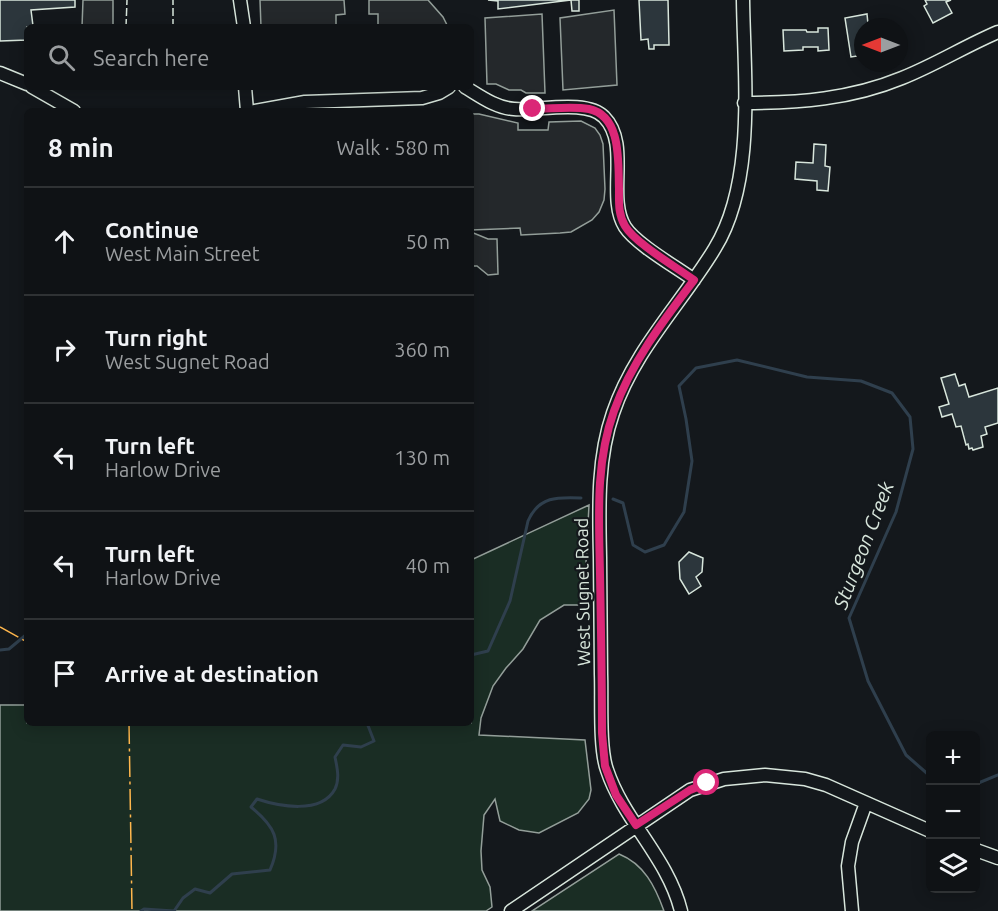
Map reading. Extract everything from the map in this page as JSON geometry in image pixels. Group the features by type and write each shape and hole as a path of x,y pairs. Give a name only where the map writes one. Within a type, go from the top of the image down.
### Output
{"street":[{"path":"240,0 244,24"},
{"name":"West Sugnet Road","path":"681,911 676,892 656,854 616,795 605,766 602,733 600,477 604,446 623,388 651,339 717,246 732,208 741,168 744,103 743,0"},
{"path":"744,103 807,102 872,89 912,74 998,32"},
{"path":"0,73 24,83"},
{"path":"37,90 70,108"},
{"path":"245,90 247,108"},
{"path":"272,108 305,102 422,98 444,90"},
{"path":"470,90 500,107 514,109 578,108 595,111 603,116 614,135 619,213 624,225 645,244 694,280"},
{"path":"511,911 636,825 690,790 707,783 744,776 805,779 826,785 926,829"},
{"path":"852,911 848,866 852,842 866,803"},
{"path":"980,852 998,858"}],"green space":[{"path":"589,505 584,601 579,605 564,605 540,620 523,649 493,686 481,718 479,735 585,740 591,790 589,799 578,813 539,833 519,830 500,821 495,799 484,815 481,851 482,870 490,887 492,907 486,911 0,911 0,705 24,705 24,726 474,726 474,559"},
{"path":"619,854 628,858 648,877 664,911 532,911"}],"shaded area":[{"path":"83,0 113,0 113,24 82,24"},
{"path":"260,0 344,0 345,14 336,15 336,24 261,24"},
{"path":"369,0 428,0 446,24 378,24 378,14 369,14"},
{"path":"614,10 617,85 563,90 560,18"},
{"path":"542,14 545,93 526,93 521,90 509,90 496,84 487,84 485,18"},
{"path":"474,114 518,123 518,130 548,130 549,122 581,121 595,128 603,144 605,189 604,200 599,212 592,220 571,232 521,235 520,228 474,230"},
{"path":"474,233 488,239 497,239 498,274 488,275 474,266"}],"building":[{"path":"0,0 75,0 75,7 31,10 33,24 24,24 24,40 0,41"},
{"path":"488,0 571,0 498,9 498,1"},
{"path":"571,0 579,0 579,11 572,11"},
{"path":"639,0 668,0 669,45 654,45 654,49 649,49 648,39 641,40"},
{"path":"925,0 951,0 946,2 952,13 933,23 924,6 927,4"},
{"path":"867,14 867,18 854,18 854,56 851,57 845,18"},
{"path":"818,28 828,28 829,50 818,51 818,47 803,47 803,50 784,51 783,30 818,32"},
{"path":"814,144 826,145 825,166 830,167 828,191 817,190 817,181 795,179 796,162 813,163"},
{"path":"955,374 959,386 965,384 969,397 998,388 998,423 985,427 987,434 981,436 983,447 969,449 961,426 956,427 952,414 942,417 939,407 949,404 941,378"},
{"path":"689,552 703,558 702,572 696,577 701,586 689,594 680,579 679,562"}],"waterway":[{"name":"Sturgeon Creek","path":"613,499 623,503 633,545 645,552 664,545 684,512 692,461 679,386 696,368 737,360 807,377 861,381 892,393 910,417 913,449 896,512 849,618 868,681 906,755 926,772"},
{"name":"Sturgeon Creek","path":"474,654 488,651 510,601 528,521 532,513 544,502 550,500 581,498"},
{"name":"Sturgeon Creek","path":"0,650 9,649 24,636"},
{"path":"141,911 144,909 174,911 183,898 195,889 210,893 232,874 270,870 276,850 274,834 266,821 251,807 257,799 287,806 320,803 337,785 338,773 335,757 343,745 361,747 374,741 368,726"},
{"name":"Sturgeon Creek","path":"980,782 998,775"}],"fence":[{"path":"126,24 127,0"},
{"path":"173,0 173,24"}],"power":[{"path":"0,627 24,640"},
{"path":"129,726 132,911"}],"route":[{"path":"533,109 578,108 595,111 603,116 614,135 619,213 624,225 629,232 694,280 662,323 623,388 604,446 599,513 602,733 605,766 616,795 636,825 690,790 707,783"}]}
